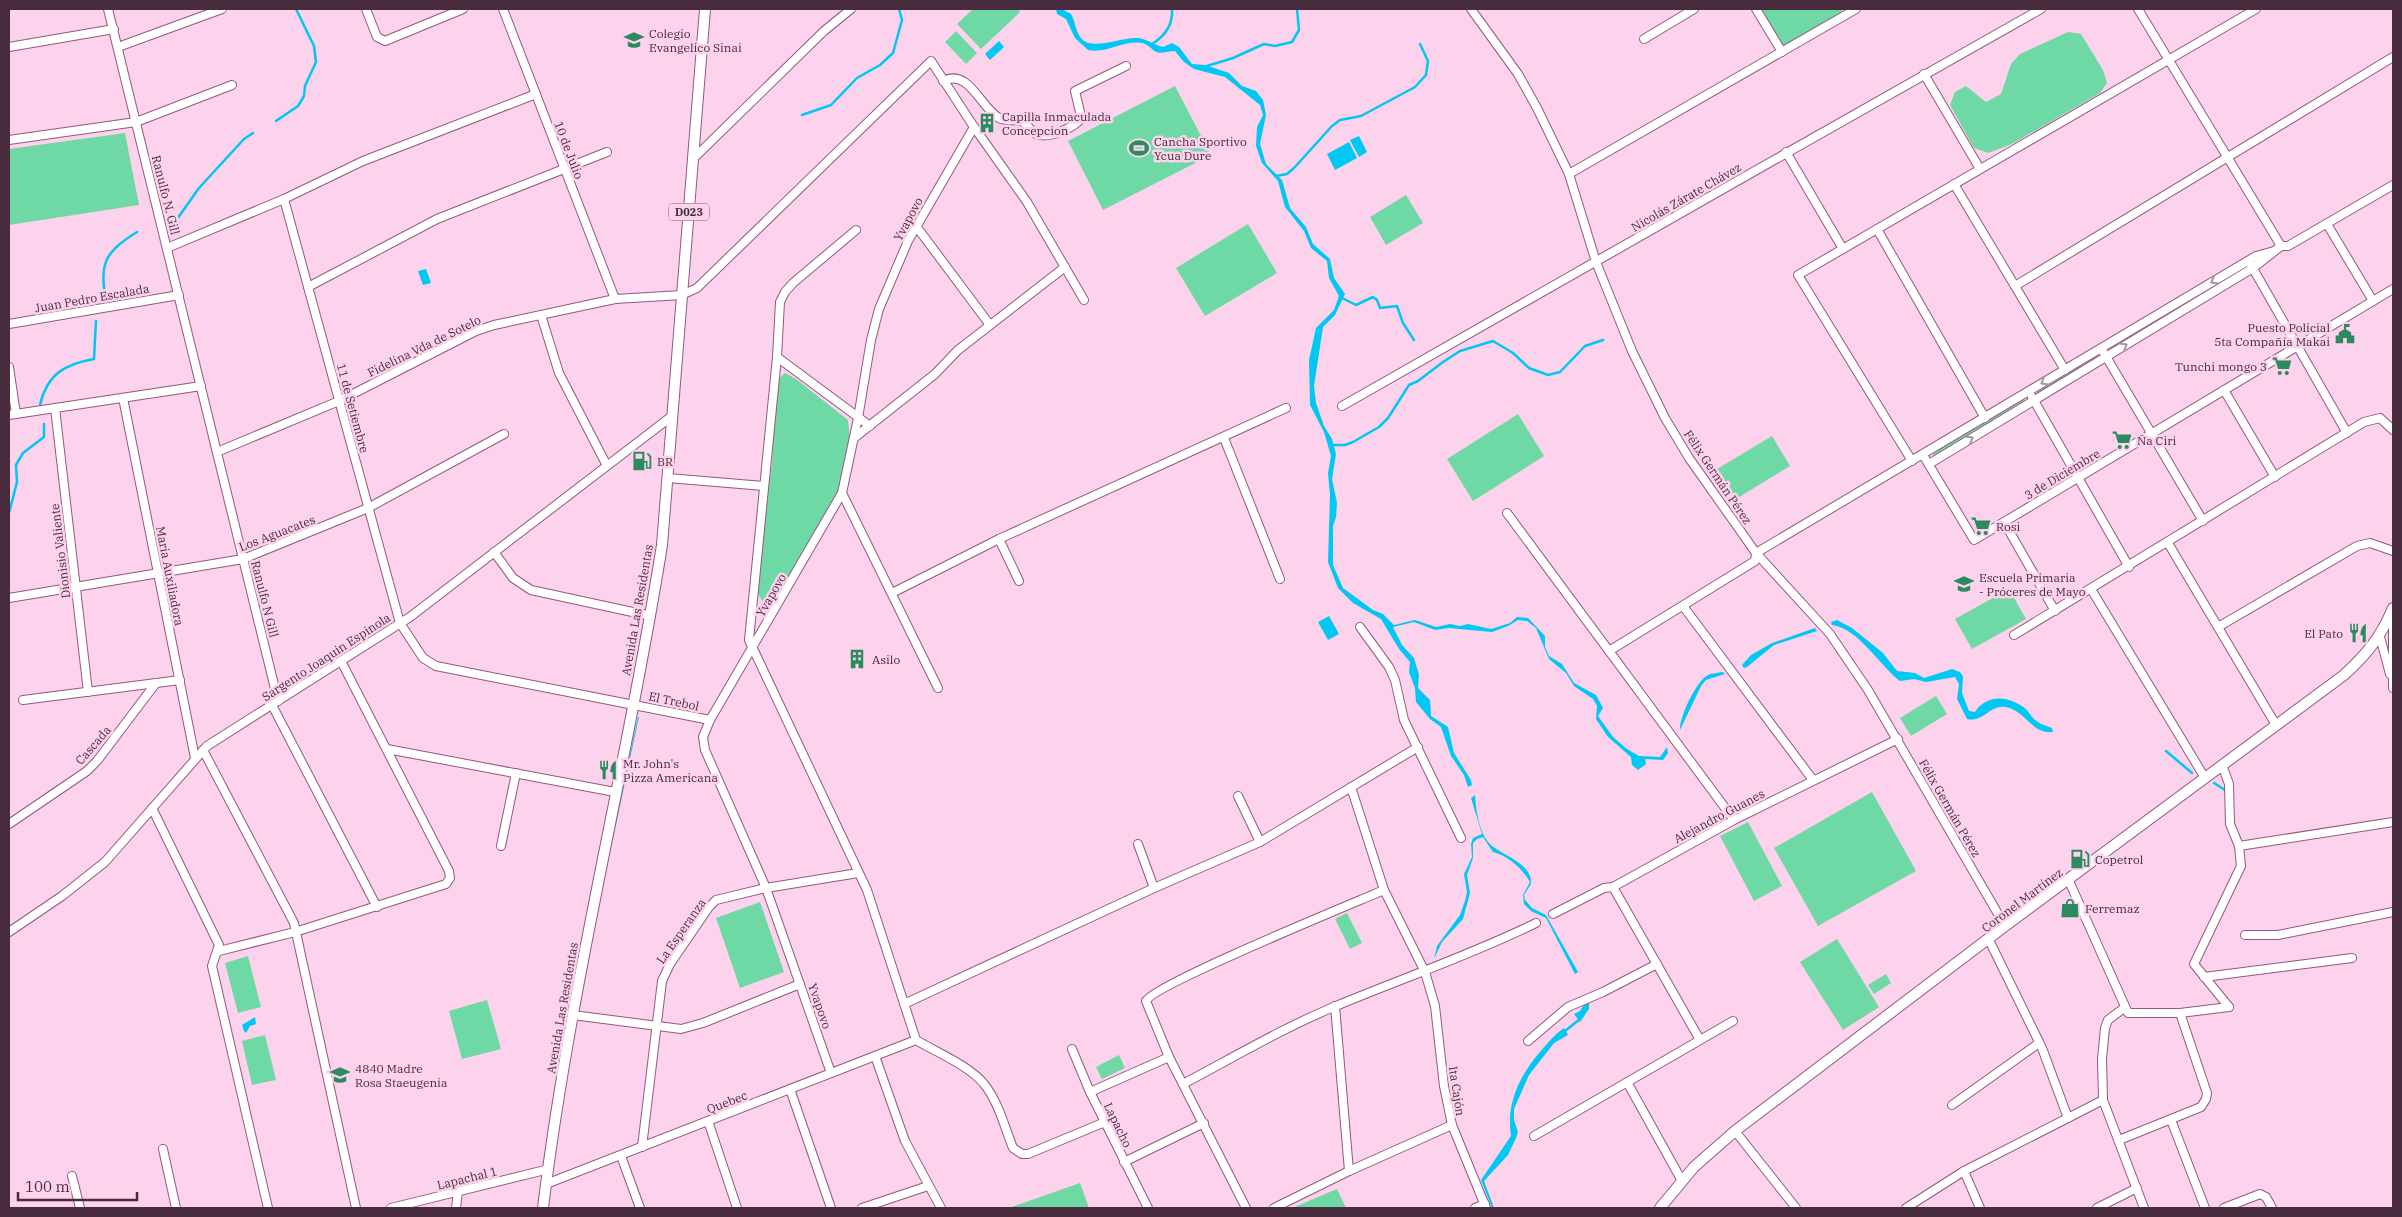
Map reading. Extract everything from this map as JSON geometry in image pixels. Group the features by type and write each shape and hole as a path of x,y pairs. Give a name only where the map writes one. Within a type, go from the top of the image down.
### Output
{"main road":[{"name":"Avenida Las Residentas","path":"543,1208 573,1015 662,545 706,9"},
{"name":"Coronel Martínez","path":"1660,1208 1682,1180 1735,1131 2005,926 2069,881 2344,675 2366,655 2380,637 2393,609"}],"street":[{"name":"Ranulfo N. Gill","path":"108,9 201,386"},
{"path":"118,48 222,9"},
{"path":"366,9 377,37 385,41 462,9"},
{"name":"10 de Julio","path":"503,9 615,299"},
{"path":"693,159 824,31 851,9"},
{"name":"Félix Germán Pérez","path":"1470,9 1518,74 1569,174 1596,262 1632,351 1664,418 1689,458 1756,553 1830,634 1898,740 2005,926"},
{"path":"1644,39 1694,9"},
{"path":"1756,9 1782,52"},
{"name":"Nicolás Zárate Chávez","path":"1342,406 1786,152 2041,9"},
{"path":"2138,9 2228,158 2278,249"},
{"path":"1912,461 1798,275 2256,9"},
{"path":"1569,174 1782,52 1851,10"},
{"path":"9,47 114,29"},
{"path":"2015,286 2393,57"},
{"path":"682,295 697,288 931,61 974,127 1027,202 1084,300"},
{"path":"943,81 953,76 959,78 969,86 996,116 1008,121 1022,121 1034,133 1042,135 1064,130 1078,121 1080,112 1075,91 1126,66"},
{"path":"1924,74 1980,169"},
{"path":"9,140 136,122 232,85"},
{"path":"167,248 284,199 363,161 536,94"},
{"name":"Yvapovo","path":"831,1073 766,888 705,750 703,738 710,720 842,493 858,418 871,340 879,309 916,226 974,127"},
{"path":"308,288 437,218 607,152"},
{"path":"1786,152 1843,249"},
{"path":"1954,184 2065,370"},
{"path":"1609,651 1755,561 1756,553 1986,418 2248,260 2288,246 2393,185"},
{"name":"11 de Setiembre","path":"284,199 400,624"},
{"path":"2327,224 2373,300"},
{"path":"916,226 990,325"},
{"path":"1877,229 1986,418"},
{"path":"856,230 785,292 780,302 777,357 749,640 752,650 867,890 916,1040 972,1073 984,1083 990,1092 1013,1148 1022,1154 1028,1154 1104,1122"},
{"path":"1923,455 1928,464 2253,268 2278,249"},
{"path":"2248,260 2347,433"},
{"path":"854,438 935,374 958,350 1065,267"},
{"name":"3 de Diciembre","path":"1928,464 1974,540 2393,289"},
{"name":"Juan Pedro Escalada","path":"9,324 179,295"},
{"name":"Fidelina Vda de Sotelo","path":"217,452 339,401 476,331 615,299 682,295"},
{"path":"541,315 559,373 568,394 606,464"},
{"path":"2101,348 2203,521"},
{"path":"777,357 870,426"},
{"path":"9,367 12,415 201,386"},
{"name":"Ranulfo N Gill","path":"201,386 244,559 275,703 377,907"},
{"path":"2224,390 2275,477"},
{"path":"2029,391 2129,567"},
{"name":"Maria Auxiliadora","path":"123,398 196,758"},
{"name":"Dionisio Valiente","path":"55,408 88,692"},
{"path":"892,593 999,539 1224,438 1286,408"},
{"name":"Sargento Joaquin Espinola","path":"9,932 88,877 112,855 203,750 400,624 606,464 672,416"},
{"path":"2014,635 2129,567 2364,422 2376,418 2384,420 2393,430"},
{"name":"Los Aguacates","path":"9,598 244,559 368,508 504,434"},
{"path":"1224,438 1280,579"},
{"path":"668,478 764,486"},
{"path":"842,493 938,688"},
{"path":"1507,513 1734,820"},
{"path":"2004,522 2055,611"},
{"path":"999,539 1019,581"},
{"path":"2168,543 2276,725"},
{"path":"2218,627 2363,543 2393,551"},
{"path":"494,552 513,578 531,590 650,616"},
{"path":"2091,589 2205,778"},
{"path":"1683,606 1813,780"},
{"path":"2393,609 2393,686"},
{"name":"El Trebol","path":"400,624 423,658 436,666 518,684 633,704 710,720"},
{"path":"1360,627 1389,667 1395,680 1400,710 1461,838"},
{"path":"2380,637 2393,686"},
{"path":"219,951 295,932 377,907 446,884 450,878 449,871 388,749 341,661"},
{"path":"23,700 180,680"},
{"name":"Cascada","path":"9,824 87,771 156,683"},
{"name":"Alejandro Guanes","path":"1553,914 1604,888 1613,887 1734,820 1898,740"},
{"path":"904,1004 1154,888 1260,842 1418,747"},
{"path":"388,749 615,792"},
{"path":"203,750 294,923 356,1208"},
{"path":"2069,881 2124,1008 2128,1013 2180,1013 2229,1007 2196,967 2195,960 2241,866 2239,846 2230,824 2229,784 2222,765"},
{"path":"501,846 516,773"},
{"name":"Ita Cajón","path":"1351,787 1384,890 1425,972 1435,1006 1444,1086 1452,1125 1486,1206"},
{"path":"1238,796 1260,842"},
{"path":"152,808 216,936 219,951 212,966 268,1208"},
{"path":"2239,846 2393,822"},
{"path":"1138,844 1154,888"},
{"name":"La Esperanza","path":"642,1147 662,981 667,969 709,907 720,899 766,888 858,872"},
{"path":"1613,887 1700,1040"},
{"path":"1246,1208 1147,1008 1146,1001 1148,996 1282,934 1384,890"},
{"path":"2245,935 2278,935 2393,912"},
{"path":"1184,1084 1277,1033 1336,1006 1486,948 1536,924"},
{"path":"1989,940 2040,1044 2068,1118"},
{"path":"2204,977 2352,958"},
{"path":"1528,1041 1568,1007 1603,992 1656,964"},
{"path":"573,1015 681,1029 693,1027 800,984"},
{"path":"1336,1006 1349,1171"},
{"path":"2124,1008 2108,1020 2104,1028 2103,1100 2144,1208"},
{"path":"2119,1140 2201,1106 2206,1099 2207,1093 2180,1013"},
{"path":"1534,1136 1733,1021"},
{"name":"Quebec","path":"546,1184 916,1040"},
{"path":"1952,1105 2040,1044"},
{"name":"Lapacho","path":"1072,1049 1104,1122 1148,1208"},
{"path":"875,1056 898,1124 928,1186 941,1208"},
{"path":"1090,1092 1170,1057"},
{"path":"1627,1082 1682,1180"},
{"path":"790,1089 831,1208"},
{"path":"1906,1208 1964,1171 2103,1100"},
{"path":"2170,1120 2204,1208"},
{"path":"708,1122 737,1208"},
{"path":"1124,1162 1204,1122"},
{"path":"1274,1208 1349,1171 1452,1125"},
{"path":"1735,1131 1796,1208"},
{"path":"163,1149 176,1208"},
{"path":"621,1156 640,1208"},
{"name":"Lapachal 1","path":"391,1208 549,1169"},
{"path":"1964,1171 1980,1208"},
{"path":"72,1176 80,1208"},
{"path":"862,1208 928,1186"},
{"path":"2097,1208 2137,1188"},
{"path":"456,1208 458,1192"},
{"path":"2224,1208 2260,1194 2266,1197 2272,1208"},
{"path":"1475,1208 1486,1206"}],"green space":[{"path":"973,9 1018,9 1020,12 981,49 957,24"},
{"path":"1760,9 1841,9 1842,12 1783,46"},
{"path":"956,31 977,53 966,64 945,42"},
{"path":"2068,32 2081,34 2103,70 2107,83 2100,93 2012,144 1988,153 1974,148 1950,105 1955,92 1966,86 1986,102 2001,94 2011,64 2020,54"},
{"name":"Cancha Sportivo Ycua Dure","path":"1175,86 1211,155 1103,210 1068,141"},
{"path":"125,133 139,205 9,225 9,149"},
{"path":"1406,195 1423,223 1386,245 1370,217"},
{"path":"1248,224 1277,273 1205,316 1176,268"},
{"path":"2246,266 2247,268 2110,350 2110,347"},
{"path":"2097,355 2099,357 2037,394 2037,391"},
{"path":"785,373 796,379 848,420 850,440 838,491 786,589 765,605 758,594 759,552 772,464 775,382"},
{"path":"2023,400 2025,401 1933,457 1933,454 1943,447"},
{"path":"1518,414 1544,456 1473,501 1447,459"},
{"path":"1772,436 1790,466 1736,499 1717,469"},
{"path":"2009,589 2026,619 1972,649 1955,619"},
{"path":"1936,696 1947,714 1911,736 1900,718"},
{"path":"1872,792 1916,871 1818,926 1774,848"},
{"path":"1748,822 1782,886 1754,901 1720,836"},
{"path":"760,902 784,972 740,988 716,918"},
{"path":"1347,913 1362,943 1350,949 1335,919"},
{"path":"1837,939 1879,1007 1843,1030 1800,962"},
{"path":"248,956 261,1007 238,1013 225,963"},
{"path":"1886,974 1891,983 1874,994 1868,985"},
{"path":"487,1000 501,1049 462,1059 449,1011"},
{"path":"265,1035 276,1080 252,1085 242,1041"},
{"path":"1119,1055 1125,1068 1102,1079 1096,1067"},
{"path":"1080,1183 1089,1208 1009,1208"},
{"path":"1337,1189 1346,1208 1292,1208"}],"water":[{"path":"1056,9 1062,9 1071,14 1077,31 1084,41 1096,44 1138,38 1163,47 1172,43 1179,47 1192,64 1205,65 1229,73 1242,86 1256,91 1263,100 1266,115 1260,144 1266,164 1282,180 1290,208 1306,227 1313,244 1330,259 1334,278 1345,294 1335,315 1323,327 1314,386 1316,403 1324,426 1332,439 1336,454 1332,479 1337,503 1333,526 1333,565 1343,588 1373,610 1383,614 1394,625 1415,620 1436,627 1450,624 1460,626 1468,624 1491,629 1510,623 1517,617 1528,618 1545,636 1545,647 1549,656 1562,664 1574,683 1596,695 1603,708 1598,716 1613,737 1639,756 1660,757 1667,747 1668,753 1663,760 1645,759 1646,764 1638,770 1632,765 1631,757 1608,737 1596,719 1597,706 1593,699 1574,686 1566,673 1549,659 1536,628 1527,621 1518,620 1492,632 1449,628 1435,630 1414,622 1393,627 1402,645 1414,658 1419,675 1418,688 1430,700 1431,716 1448,727 1454,753 1471,780 1472,785 1468,787 1464,775 1451,756 1441,727 1430,719 1416,702 1415,688 1409,672 1410,662 1399,649 1381,619 1353,603 1338,588 1328,562 1330,495 1328,473 1331,456 1324,432 1310,405 1309,360 1316,328 1334,310 1339,296 1329,278 1327,261 1311,248 1304,231 1285,207 1278,181 1262,163 1256,146 1257,127 1263,115 1260,105 1225,77 1194,69 1184,62 1175,51 1158,53 1148,45 1135,43 1102,50 1088,50 1075,38 1066,19 1057,14"},
{"path":"999,41 1004,47 990,60 985,54"},
{"path":"1359,136 1367,152 1359,157 1350,140"},
{"path":"1349,142 1357,158 1335,170 1327,154"},
{"path":"426,269 431,283 423,285 418,271"},
{"path":"1329,616 1339,634 1328,640 1318,622"},
{"path":"1837,620 1852,628 1883,653 1897,671 1915,673 1924,678 1952,669 1960,672 1963,676 1962,693 1969,711 1975,712 1980,706 1993,699 2007,699 2027,710 2036,721 2052,728 2053,732 2039,730 2019,713 2006,707 1995,708 1973,720 1967,719 1957,699 1959,684 1955,677 1926,682 1914,679 1900,681 1860,640 1842,628 1832,625 1831,622"},
{"path":"1815,628 1817,631 1774,645 1747,667 1744,668 1742,665 1751,655 1772,643"},
{"path":"1723,672 1725,674 1706,680 1701,686 1680,730 1685,709 1698,684 1708,675"},
{"path":"638,717 639,717 606,866"},
{"path":"1475,795 1483,834 1494,848 1515,860 1527,870 1531,884 1524,895 1525,900 1532,908 1546,915 1578,972 1575,974 1546,918 1531,911 1524,904 1523,895 1530,882 1527,877 1519,867 1493,852 1483,837 1473,843 1473,858 1467,875 1470,893 1463,919 1442,942 1434,959 1437,946 1460,915 1467,892 1464,874 1472,857 1471,844 1473,838 1482,834 1471,798"},
{"path":"1589,1001 1589,1009 1580,1022 1574,1014 1580,1011 1585,1003"},
{"path":"255,1017 256,1024 250,1026 246,1033 242,1025"},
{"path":"1564,1028 1568,1035 1554,1043 1529,1075 1514,1109 1514,1120 1518,1132 1516,1138 1508,1155 1484,1181 1494,1208 1492,1208 1481,1180 1511,1136 1510,1113 1520,1081 1539,1053"}],"waterway":[{"path":"276,121 298,106 304,96 305,86 316,62 314,46 296,9"},
{"path":"802,115 831,105 857,78 880,65 893,53 902,20 899,9"},
{"path":"1152,44 1161,37 1170,25 1172,9"},
{"path":"1207,66 1233,58 1264,44 1275,46 1292,42 1299,30 1297,9"},
{"path":"1276,176 1287,174 1294,168 1332,126 1340,120 1361,116 1415,87 1426,75 1428,61 1420,44"},
{"path":"170,229 199,188 244,139 253,133"},
{"path":"106,299 103,276 107,259 118,245 137,232"},
{"path":"1342,298 1356,305 1373,297 1377,300 1380,308 1397,306 1403,323 1414,340"},
{"path":"40,405 47,385 59,372 74,364 94,359 96,321"},
{"path":"1332,445 1345,445 1353,442 1379,427 1388,418 1409,385 1418,381 1460,351 1493,341 1513,353 1529,368 1548,375 1560,372 1585,346 1603,340"},
{"path":"9,513 17,482 16,465 23,453 44,437 44,424"},
{"path":"2166,751 2192,773"},
{"path":"2214,783 2225,790"},
{"path":"1565,1031 1580,1019"}],"place":[{"name":"Colegio Evangelico Sinai","path":"634,40"},
{"name":"Capilla Inmaculada Concepcion","path":"987,123"},
{"name":"Cancha Sportivo Ycua Dure","path":"1139,148"},
{"name":"Puesto Policial 5ta Compañía Makai","path":"2345,334"},
{"name":"Tunchi mongo 3","path":"2282,366"},
{"name":"Ña Ciri","path":"2122,440"},
{"name":"BR","path":"642,461"},
{"name":"Rosi","path":"1981,526"},
{"name":"Escuela Primaria - Próceres de Mayo","path":"1964,584"},
{"name":"El Pato","path":"2358,633"},
{"name":"Asilo","path":"857,659"},
{"name":"Mr. John's Pizza Americana","path":"608,770"},
{"name":"Copetrol","path":"2080,859"},
{"name":"Ferremaz","path":"2070,908"},
{"name":"4840 Madre Rosa Staeugenia","path":"340,1075"}]}
